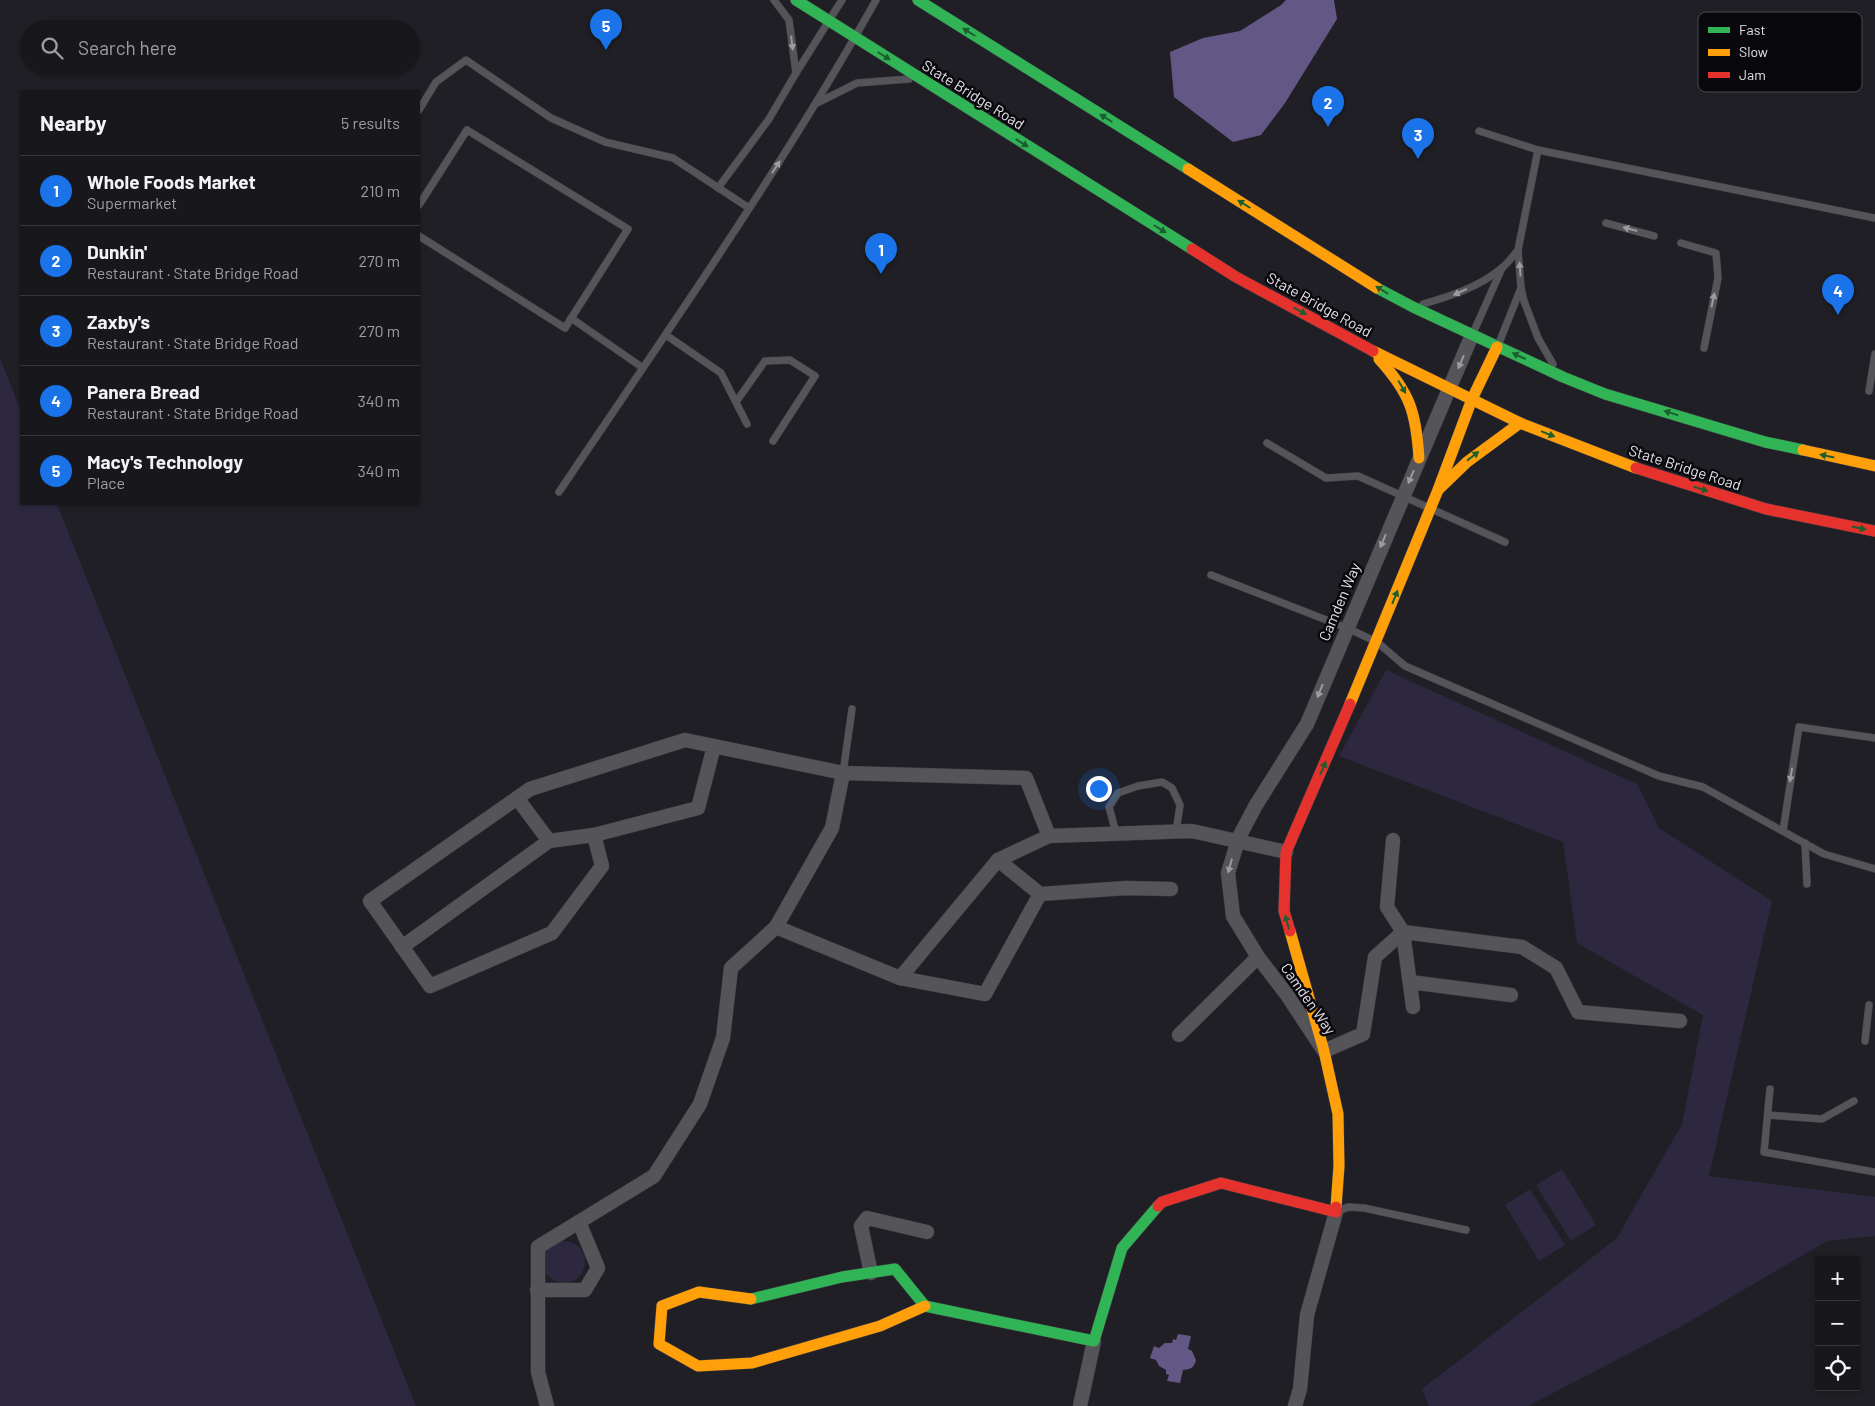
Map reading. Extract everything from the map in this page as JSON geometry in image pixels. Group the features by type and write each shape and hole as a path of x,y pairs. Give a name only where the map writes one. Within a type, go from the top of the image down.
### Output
{"main road":[{"name":"State Bridge Road","path":"796,0 1236,277 1370,350 1520,423 1642,471 1766,509 1875,531"},
{"path":"918,0 1389,295 1413,307 1563,377 1605,394 1765,442 1875,466"},
{"name":"Camden Way","path":"1324,1051 1284,911 1286,852 1377,642 1472,399 1497,347"},
{"path":"1370,350 1398,380 1408,397 1415,414 1418,429 1419,458"},
{"path":"1438,490 1458,469 1475,455 1520,423"},
{"path":"925,1306 895,1269 842,1277 753,1299 699,1292 662,1306 659,1344 698,1366 752,1363 880,1326 925,1306 1094,1341 1122,1248 1162,1202 1221,1182 1336,1212 1339,1166 1338,1114 1324,1051"}],"street":[{"name":"Camden Way","path":"1324,1051 1287,995 1258,957 1232,916 1228,873 1237,842 1256,805 1307,724 1472,335"},
{"path":"594,835 602,866 552,934 430,986 370,901 530,789 685,740 843,773 1026,778 1049,836"},
{"path":"402,947 549,841 594,835 698,808 714,746"},
{"path":"547,1406 538,1372 538,1247 654,1176 700,1104 723,1038 731,968 776,927 832,828 843,773"},
{"path":"517,798 549,841"},
{"path":"900,978 998,860 1049,836 1192,831 1286,852"},
{"path":"1393,840 1387,907 1403,932 1413,1007"},
{"path":"998,860 1040,894 1126,888 1171,889"},
{"path":"776,927 900,978 985,994 1040,894"},
{"path":"1324,1051 1363,1034 1375,957 1403,932 1522,947 1556,968 1578,1012 1680,1021"},
{"path":"1179,1035 1258,957"},
{"path":"1410,982 1512,995"},
{"path":"1295,1406 1300,1389 1307,1316 1336,1212"},
{"path":"871,1272 861,1226 867,1218 927,1232"},
{"path":"538,1290 585,1290 598,1268 579,1222"},
{"path":"1080,1406 1094,1341"}],"lane":[{"path":"774,0 789,20 796,73"},
{"path":"718,188 769,119 842,0"},
{"path":"559,492 666,335 817,103 876,0"},
{"path":"420,108 436,82 466,60 551,118 605,142 673,158 749,208"},
{"path":"817,103 857,83 920,79"},
{"path":"420,202 467,130 628,229 564,328 420,237"},
{"path":"1479,132 1538,150 1875,218"},
{"path":"1538,150 1518,250 1521,288 1538,338 1554,366 1563,377"},
{"path":"1606,222 1654,236"},
{"path":"1681,243 1716,253 1718,278 1704,348"},
{"path":"1413,307 1451,296 1474,286 1502,268 1518,250"},
{"path":"1472,335 1502,268"},
{"path":"1497,347 1521,288"},
{"path":"571,318 643,368"},
{"path":"666,335 721,373 747,424"},
{"path":"1869,391 1875,354"},
{"path":"736,402 765,361 790,360 815,376 773,441"},
{"path":"1267,443 1326,478 1358,476 1505,542"},
{"path":"1211,575 1347,628 1377,642 1405,666 1659,776 1703,787 1824,854 1875,869"},
{"path":"843,773 852,709"},
{"path":"1783,831 1799,727 1875,738"},
{"path":"1116,833 1110,807 1118,793 1138,786 1162,782 1172,788 1180,805 1176,832"},
{"path":"1805,843 1807,884"},
{"path":"1865,1040 1869,1005"},
{"path":"1770,1090 1764,1152 1875,1172"},
{"path":"1768,1115 1822,1119 1854,1101"},
{"path":"1336,1212 1348,1208 1364,1208 1466,1230"}],"shaded area":[{"path":"1286,0 1334,0 1337,19 1285,103 1261,135 1233,142 1174,97 1170,52 1203,38 1240,31"},
{"path":"0,358 20,409 20,505 57,505 416,1406 0,1406"},
{"path":"1386,670 1637,784 1659,828 1772,901 1709,1176 1875,1197 1875,1236 1827,1241 1682,1326 1528,1406 1429,1406 1422,1389 1616,1239 1682,1124 1703,1015 1577,943 1563,842 1339,756"},
{"path":"1562,1169 1596,1225 1571,1241 1536,1185"},
{"path":"1530,1189 1565,1245 1539,1261 1505,1205"},
{"path":"560,1241 568,1241 579,1247 585,1262 579,1277 568,1283 560,1283 549,1277 543,1266 543,1258 549,1247"},
{"path":"1178,1334 1191,1336 1188,1349 1192,1351 1196,1360 1192,1368 1183,1370 1180,1383 1167,1381 1169,1375 1166,1374 1166,1370 1159,1366 1156,1360 1150,1358 1154,1346 1159,1348 1165,1343 1172,1343 1173,1339 1176,1340"}],"traffic: fast":[{"path":"796,0 1192,249"},
{"path":"918,0 1188,169"},
{"path":"1377,288 1413,307 1563,377 1605,394 1765,442 1803,450"},
{"path":"751,1299 842,1277 895,1269 925,1306 1094,1341 1122,1248 1158,1206"}],"traffic: slow":[{"path":"1188,169 1377,288"},
{"path":"1350,704 1438,490 1472,399 1497,347"},
{"path":"1373,351 1520,423 1636,468"},
{"path":"1379,359 1398,382 1410,404 1416,428 1419,458"},
{"path":"1438,490 1467,462 1520,423"},
{"path":"1803,450 1875,466"},
{"path":"1290,931 1324,1051 1338,1114 1339,1166 1336,1207"},
{"path":"751,1299 699,1292 662,1306 659,1344 698,1366 752,1363 880,1326 925,1306"}],"traffic: jam":[{"path":"1192,249 1236,277 1373,351"},
{"path":"1636,468 1766,509 1875,531"},
{"path":"1290,931 1284,911 1286,852 1350,704"},
{"path":"1158,1206 1162,1202 1221,1183 1336,1212 1336,1207"}],"place":[{"name":"Macy's Technology","path":"606,50"},
{"name":"Dunkin'","path":"1328,127"},
{"name":"Zaxby's","path":"1418,159"},
{"name":"Whole Foods Market","path":"881,274"},
{"name":"Panera Bread","path":"1838,315"}]}
